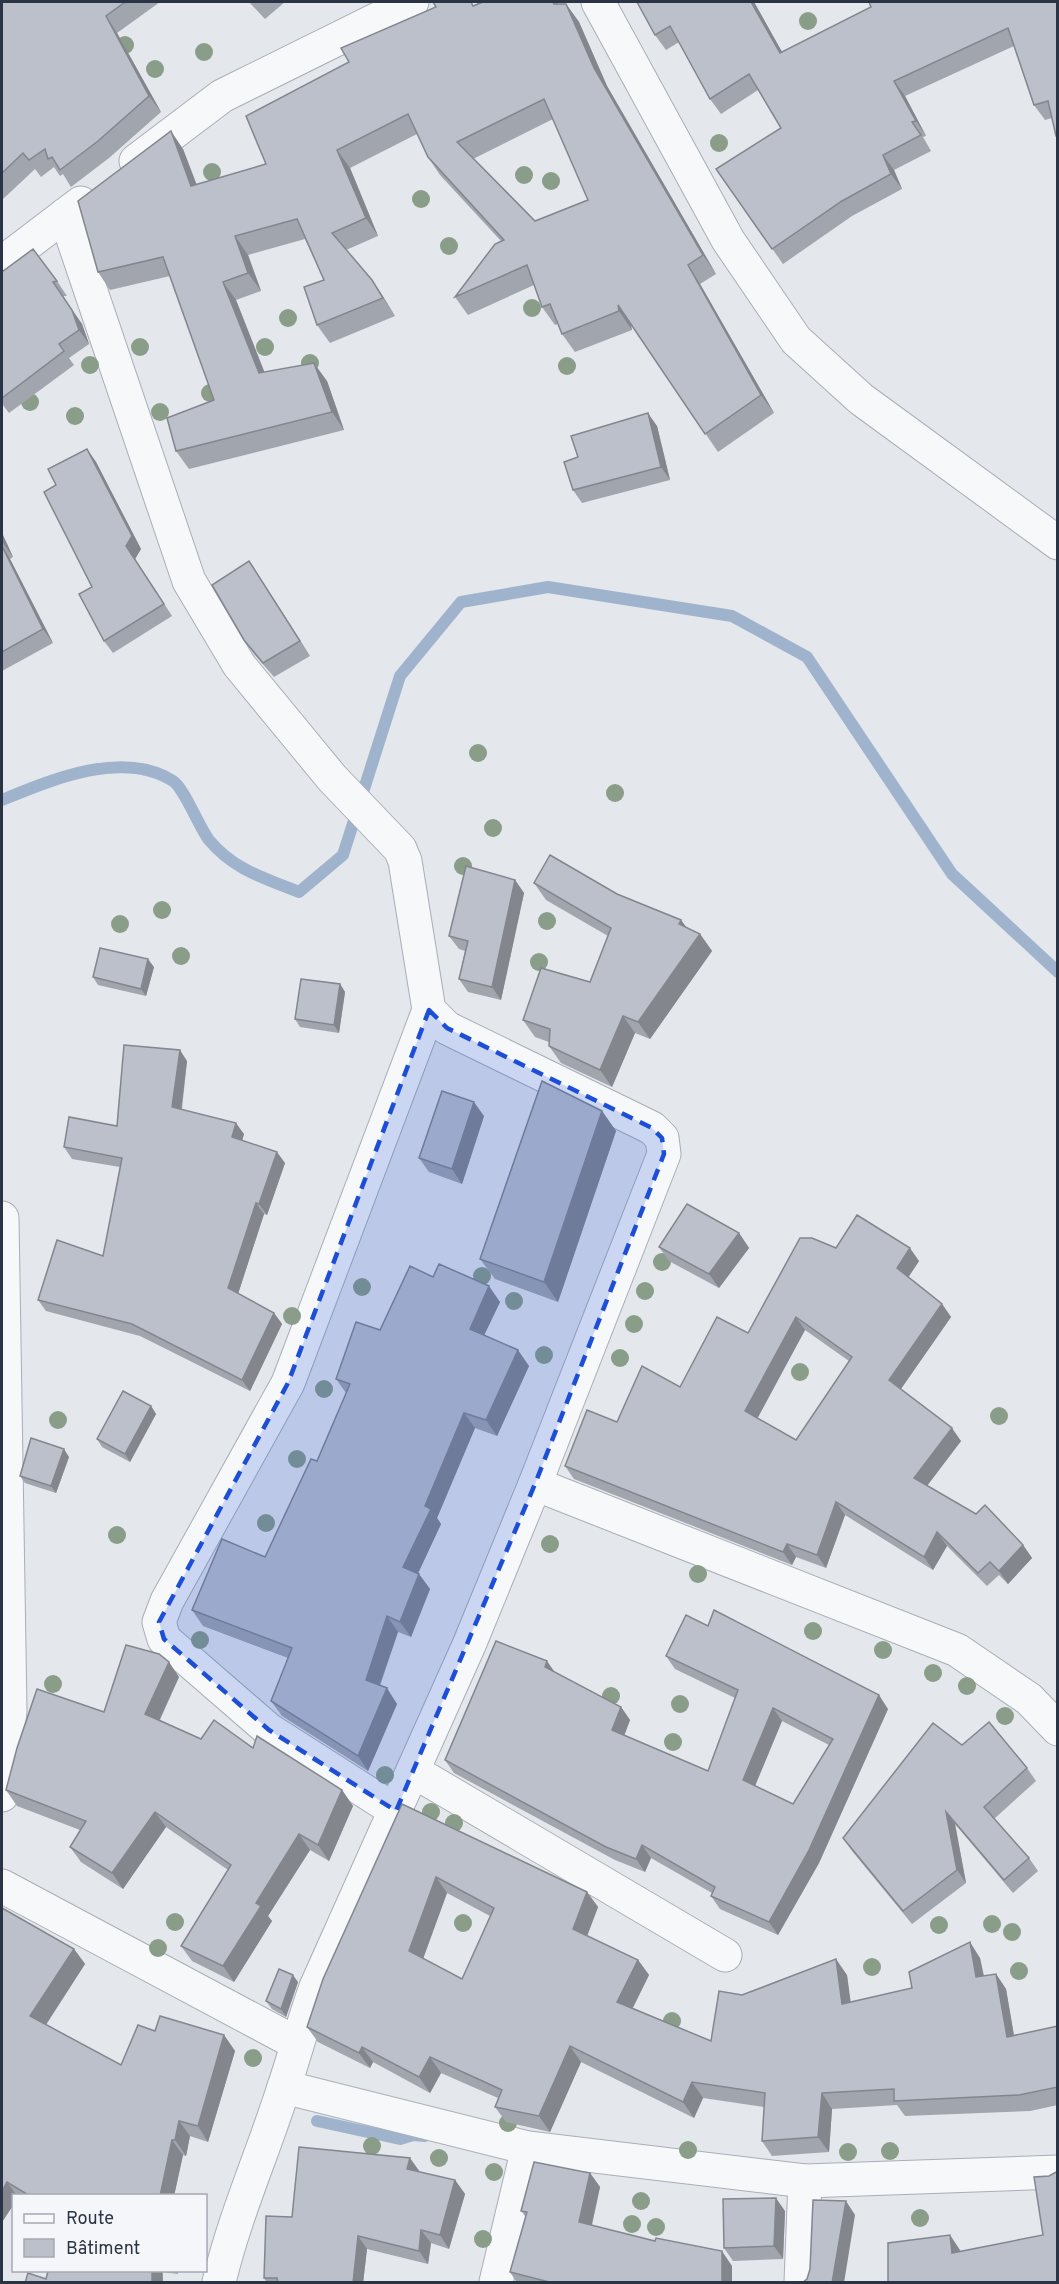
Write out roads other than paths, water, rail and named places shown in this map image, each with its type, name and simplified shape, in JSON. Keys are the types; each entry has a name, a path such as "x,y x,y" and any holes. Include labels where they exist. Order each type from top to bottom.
{"street":[{"path":"2,263 222,96 412,2"},
{"path":"598,2 728,240 796,340 861,399 1058,543"},
{"path":"65,214 189,581 239,665 332,778 393,839 405,861 429,1010 288,1383 167,1601 159,1622 164,1639 268,1730 396,1811"},
{"path":"219,2283 230,2236 284,2087 296,2043 316,1987 396,1811 535,1484 664,1154 662,1138 652,1128 447,1028 429,1010"},
{"path":"2,1218 10,1711 2,1795"},
{"path":"535,1484 957,1650 1029,1700 1058,1730"},
{"path":"413,1771 724,1955"},
{"path":"2,1886 296,2043"},
{"path":"284,2087 528,2148 805,2181 1058,2172"},
{"path":"496,2283 528,2148"},
{"path":"801,2283 805,2181"}],"waterway":[{"path":"2,800 42,784 87,771 132,768 153,772 177,785 209,840 229,859 250,872 299,892 343,855 400,676 461,602 548,587 732,616 807,657 952,874 1058,972"},
{"path":"317,2121 400,2139 413,2135 425,2136"}]}
